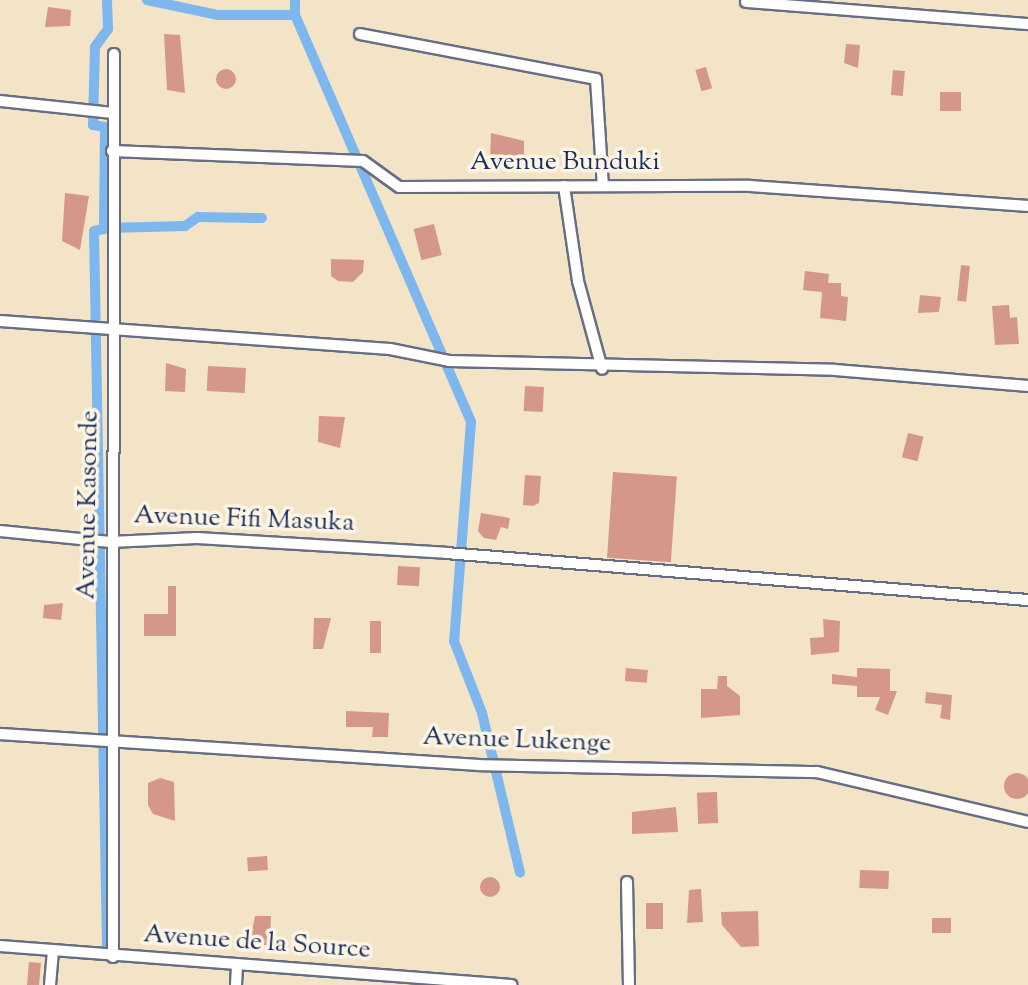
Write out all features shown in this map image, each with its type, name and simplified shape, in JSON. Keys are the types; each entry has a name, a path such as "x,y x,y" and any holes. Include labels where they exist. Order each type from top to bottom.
{"street":[{"path":"904,13 905,0"},
{"path":"746,2 1028,24"},
{"path":"360,34 596,79 603,186"},
{"name":"Avenue Kasonde","path":"113,957 110,542 112,151 107,113 114,54"},
{"path":"0,101 107,113"},
{"name":"Avenue Bunduki","path":"112,151 356,162 399,187 750,186 1028,206"},
{"path":"564,186 578,281 602,369"},
{"path":"0,320 111,333 230,336 390,349 449,361 602,369 835,370 1028,386"},
{"name":"Avenue Fifi Masuka","path":"0,531 110,542 172,538 446,553 1028,600"},
{"name":"Avenue Lukenge","path":"0,734 478,765 817,772 1028,822"},
{"path":"626,882 628,985"},
{"name":"Avenue de la Source","path":"0,946 113,957 512,985"},
{"path":"50,985 53,950"},
{"path":"236,985 237,964"}],"building":[{"path":"48,7 71,10 70,26 45,27"},
{"path":"164,34 180,35 185,93 167,90"},
{"path":"846,44 860,45 858,68 844,63"},
{"path":"706,67 712,88 701,91 695,70"},
{"path":"226,69 233,72 236,79 233,86 226,89 219,86 216,79 219,72"},
{"path":"893,70 905,71 903,96 891,95"},
{"path":"940,92 961,92 961,111 940,111"},
{"path":"491,133 524,141 524,162 490,162"},
{"path":"65,193 89,196 80,250 62,241"},
{"path":"434,224 442,255 421,260 414,229"},
{"path":"331,259 364,260 363,272 353,282 338,281 331,276"},
{"path":"961,265 970,266 966,302 957,301"},
{"path":"805,271 829,274 828,283 841,283 841,296 848,297 846,321 820,318 822,292 803,290"},
{"path":"920,295 941,297 939,312 918,313"},
{"path":"1009,305 1010,318 1017,317 1019,344 995,345 992,306"},
{"path":"166,363 186,369 185,392 165,391"},
{"path":"208,366 246,368 245,393 207,391"},
{"path":"525,386 544,387 543,412 524,411"},
{"path":"319,416 345,417 340,448 318,442"},
{"path":"908,433 924,437 917,461 902,457"},
{"path":"613,472 677,476 671,562 607,558"},
{"path":"525,475 541,476 539,503 533,506 523,505"},
{"path":"481,513 510,518 508,529 501,527 496,540 484,538 478,531"},
{"path":"398,566 420,567 419,586 397,585"},
{"path":"168,586 176,586 176,636 144,636 144,614 168,614"},
{"path":"63,603 61,620 43,618 44,605"},
{"path":"314,618 331,618 323,649 313,649"},
{"path":"823,619 840,621 839,652 811,655 810,638 824,637"},
{"path":"370,621 381,621 381,653 370,653"},
{"path":"626,668 648,670 647,683 625,681"},
{"path":"857,668 890,669 890,691 897,691 888,715 875,710 880,697 857,697 857,686 832,684 832,674 857,677"},
{"path":"718,676 727,676 727,686 740,696 740,715 701,718 701,689 717,689"},
{"path":"926,692 952,695 950,720 940,718 942,705 925,703"},
{"path":"346,711 389,713 388,737 372,737 373,727 346,727"},
{"path":"1017,773 1026,777 1030,786 1026,795 1017,799 1008,795 1004,786 1008,777"},
{"path":"160,778 174,782 175,821 153,814 148,805 148,783"},
{"path":"717,792 718,823 698,824 697,793"},
{"path":"676,807 678,832 632,834 632,812"},
{"path":"267,856 268,870 248,871 247,857"},
{"path":"860,870 889,871 888,889 859,888"},
{"path":"490,877 497,880 500,887 497,894 490,897 483,894 480,887 483,880"},
{"path":"701,889 703,922 687,923 689,890"},
{"path":"646,903 663,903 663,929 646,929"},
{"path":"758,911 759,946 741,947 722,925 721,912"},
{"path":"255,916 271,916 270,945 249,945"},
{"path":"932,918 951,918 951,933 932,933"},
{"path":"29,962 41,963 39,985 27,985"}],"waterway":[{"path":"107,0 108,29 95,47 93,125 105,127 104,229 94,231 107,949"},
{"path":"147,0 218,15 295,15"},
{"path":"295,0 295,15 471,422 454,641 482,713 520,873"},
{"path":"107,228 185,226 198,217 262,218"}]}
